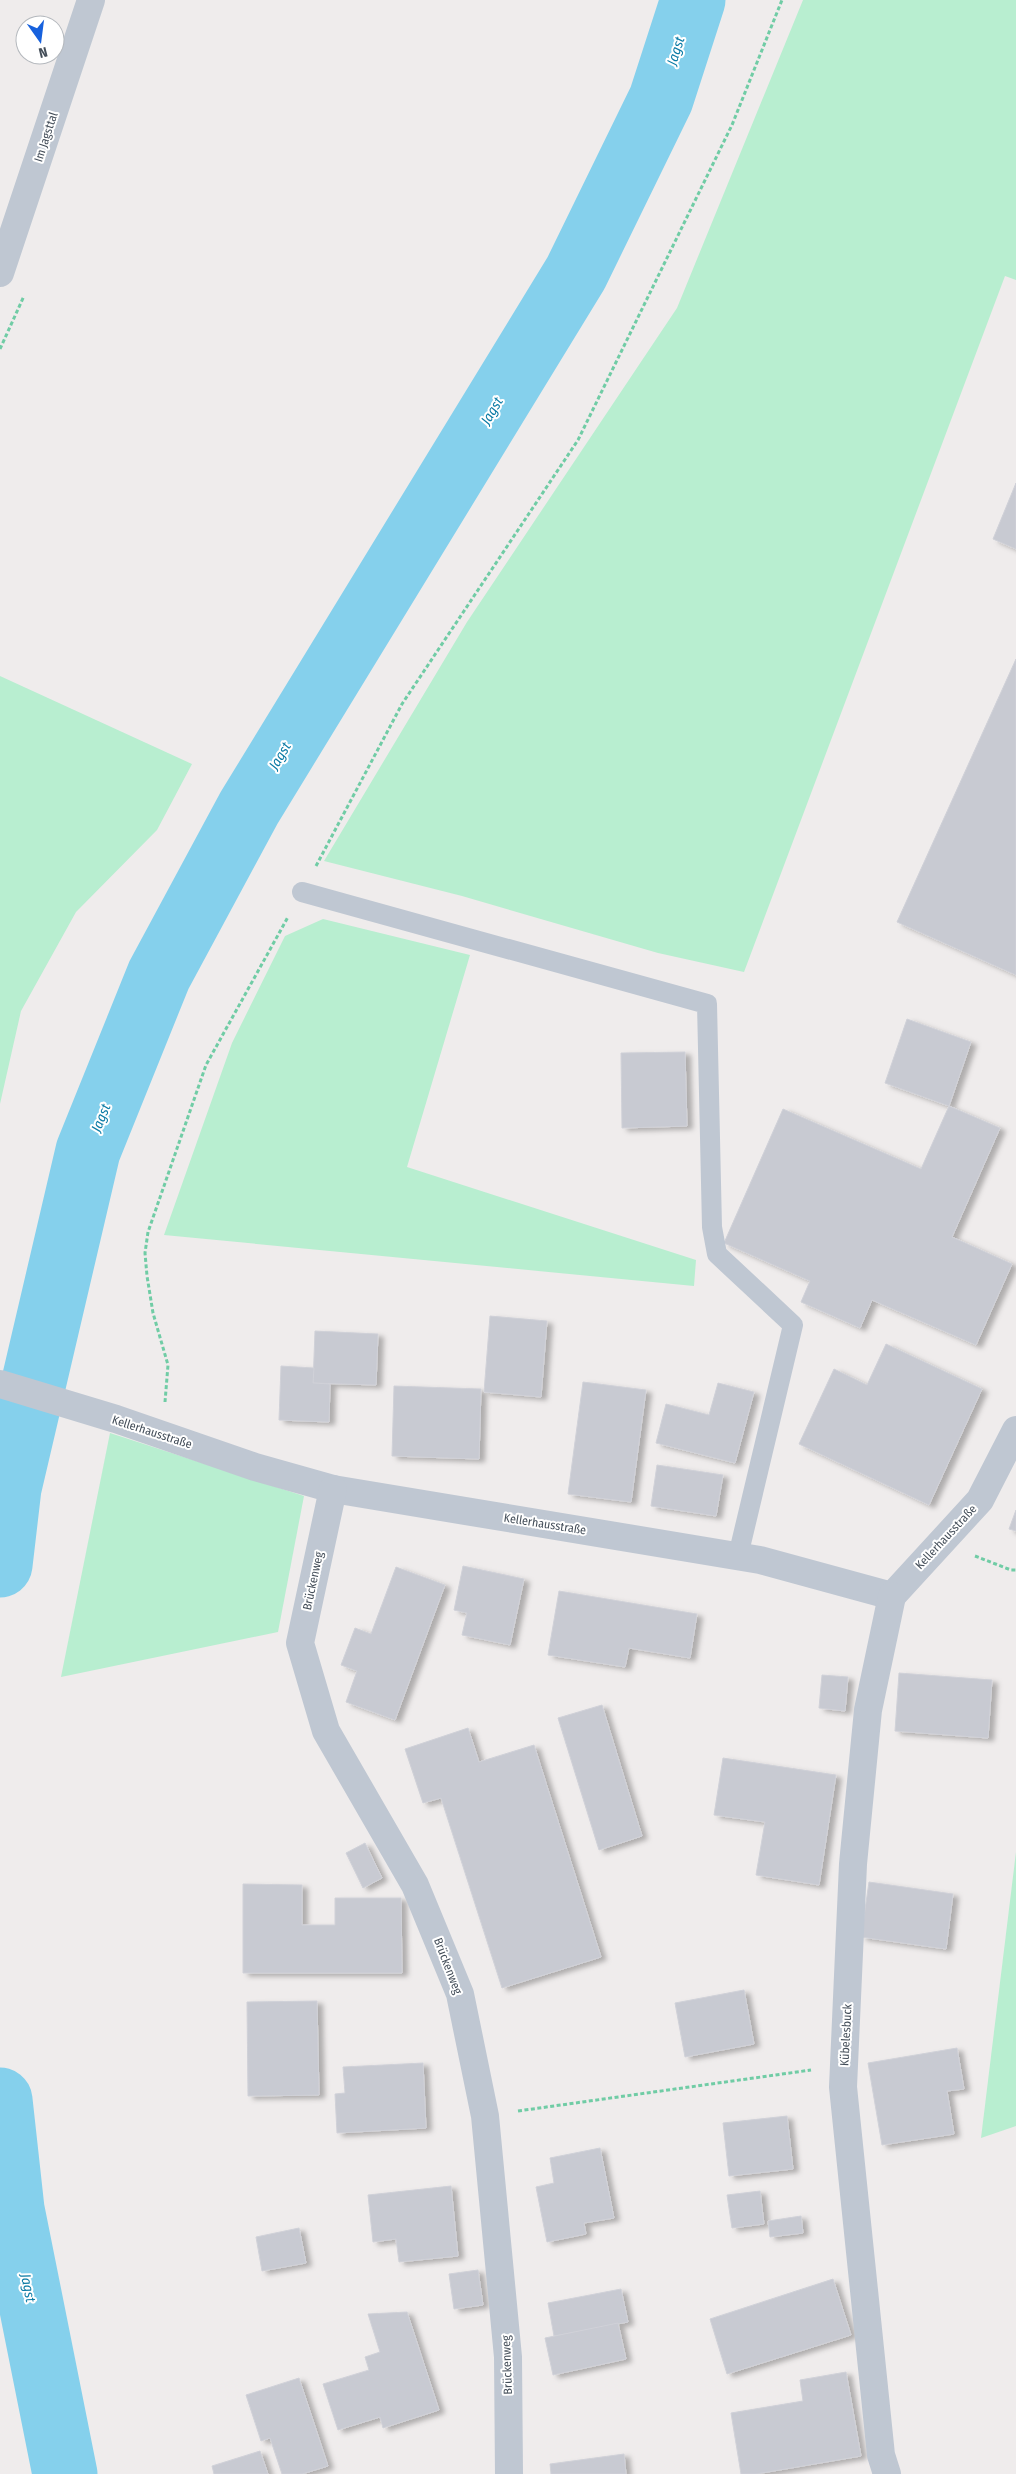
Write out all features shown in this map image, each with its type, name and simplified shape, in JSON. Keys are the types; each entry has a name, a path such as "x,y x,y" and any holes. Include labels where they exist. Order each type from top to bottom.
{"street":[{"name":"Im Jagsttal","path":"0,273 91,0"},
{"name":"Kellerhausstraße","path":"0,1384 116,1419 256,1467 333,1489 738,1556 892,1596 980,1500 1016,1430"},
{"name":"Brückenweg","path":"333,1489 300,1643 326,1731 415,1885 460,1994 485,2116 508,2357 509,2474"},
{"name":"Kübelesbuck","path":"888,2474 880,2445 843,2087 853,1864 867,1720 892,1596"}],"lane":[{"path":"302,892 707,1004 712,1227 718,1254 792,1325 738,1556"}],"path":[{"path":"164,1435 168,1365 153,1313 145,1253 148,1232 206,1065 302,892 402,704 578,440 732,125 782,0"},
{"path":"942,1542 1011,1570 1016,1570"},
{"path":"485,2116 844,2065"}],"green space":[{"path":"803,0 1016,0 1016,280 1005,276 744,972 658,953 462,896 324,861 467,622 677,308"},
{"path":"0,676 192,764 157,830 76,912 21,1011 0,1104"},
{"path":"323,919 470,955 407,1167 696,1260 694,1286 164,1235 232,1043 285,936"},
{"path":"110,1433 304,1496 278,1632 61,1677"},
{"path":"1016,1852 1016,2126 981,2138"}],"building":[{"path":"1016,483 1016,549 993,539"},
{"path":"1016,659 1016,975 897,922"},
{"path":"907,1019 971,1042 949,1106 885,1083"},
{"path":"685,1052 687,1126 622,1128 621,1053"},
{"path":"949,1106 1000,1128 952,1237 1012,1264 976,1345 872,1300 860,1328 801,1302 810,1281 724,1243 783,1109 921,1169"},
{"path":"490,1316 547,1321 541,1397 484,1392"},
{"path":"315,1331 378,1334 376,1385 313,1383"},
{"path":"886,1344 982,1389 929,1505 799,1444 834,1369 867,1385"},
{"path":"281,1366 314,1368 313,1383 330,1384 329,1422 279,1420"},
{"path":"583,1382 646,1390 631,1502 568,1494"},
{"path":"718,1383 754,1392 735,1463 656,1443 666,1404 709,1415"},
{"path":"394,1386 481,1389 479,1459 392,1456"},
{"path":"657,1465 723,1475 716,1516 651,1506"},
{"path":"1016,1510 1016,1531 1009,1529"},
{"path":"463,1566 524,1579 510,1645 462,1635 467,1613 454,1610"},
{"path":"396,1567 445,1585 395,1720 346,1702 357,1671 341,1665 355,1628 371,1634"},
{"path":"559,1591 697,1614 690,1658 629,1648 625,1667 548,1655"},
{"path":"899,1673 992,1680 988,1738 895,1731"},
{"path":"822,1675 848,1677 845,1711 819,1708"},
{"path":"602,1705 642,1836 599,1850 558,1718"},
{"path":"468,1728 479,1762 534,1745 601,1957 502,1988 441,1798 423,1803 405,1749"},
{"path":"723,1758 836,1775 819,1885 756,1875 765,1822 714,1815"},
{"path":"365,1843 382,1878 363,1888 346,1853"},
{"path":"869,1882 953,1894 946,1949 861,1937"},
{"path":"243,1884 302,1885 302,1925 335,1925 335,1898 401,1898 402,1973 243,1973"},
{"path":"744,1990 754,2044 685,2057 675,2003"},
{"path":"317,2001 319,2095 248,2096 247,2002"},
{"path":"957,2048 964,2089 947,2091 954,2134 882,2145 868,2063"},
{"path":"423,2063 426,2128 337,2133 335,2094 345,2093 343,2067"},
{"path":"787,2116 793,2169 729,2176 723,2123"},
{"path":"600,2148 614,2218 584,2223 586,2234 547,2242 536,2187 554,2183 550,2158"},
{"path":"451,2186 458,2256 399,2262 396,2239 373,2242 368,2195"},
{"path":"760,2191 764,2224 732,2228 727,2195"},
{"path":"801,2216 803,2233 770,2237 768,2221"},
{"path":"299,2228 306,2263 262,2271 256,2237"},
{"path":"478,2270 483,2305 454,2309 449,2274"},
{"path":"833,2279 851,2335 727,2374 710,2319"},
{"path":"621,2289 628,2322 554,2336 548,2303"},
{"path":"407,2312 439,2410 383,2428 380,2417 338,2430 323,2384 369,2370 365,2357 380,2352 368,2314"},
{"path":"618,2323 626,2359 553,2375 545,2338"},
{"path":"846,2372 861,2456 756,2474 741,2474 731,2413 803,2401 800,2380"},
{"path":"299,2378 328,2466 302,2474 282,2474 270,2438 261,2441 246,2395"},
{"path":"260,2451 268,2474 214,2474 212,2466"},
{"path":"624,2454 626,2474 551,2474 550,2464"}],"waterway":[{"name":"Jagst","path":"0,1565 9,1488 88,1151 159,975 249,808 576,273 661,99 693,0"},
{"name":"Jagst","path":"0,2100 12,2209 65,2474"}]}
